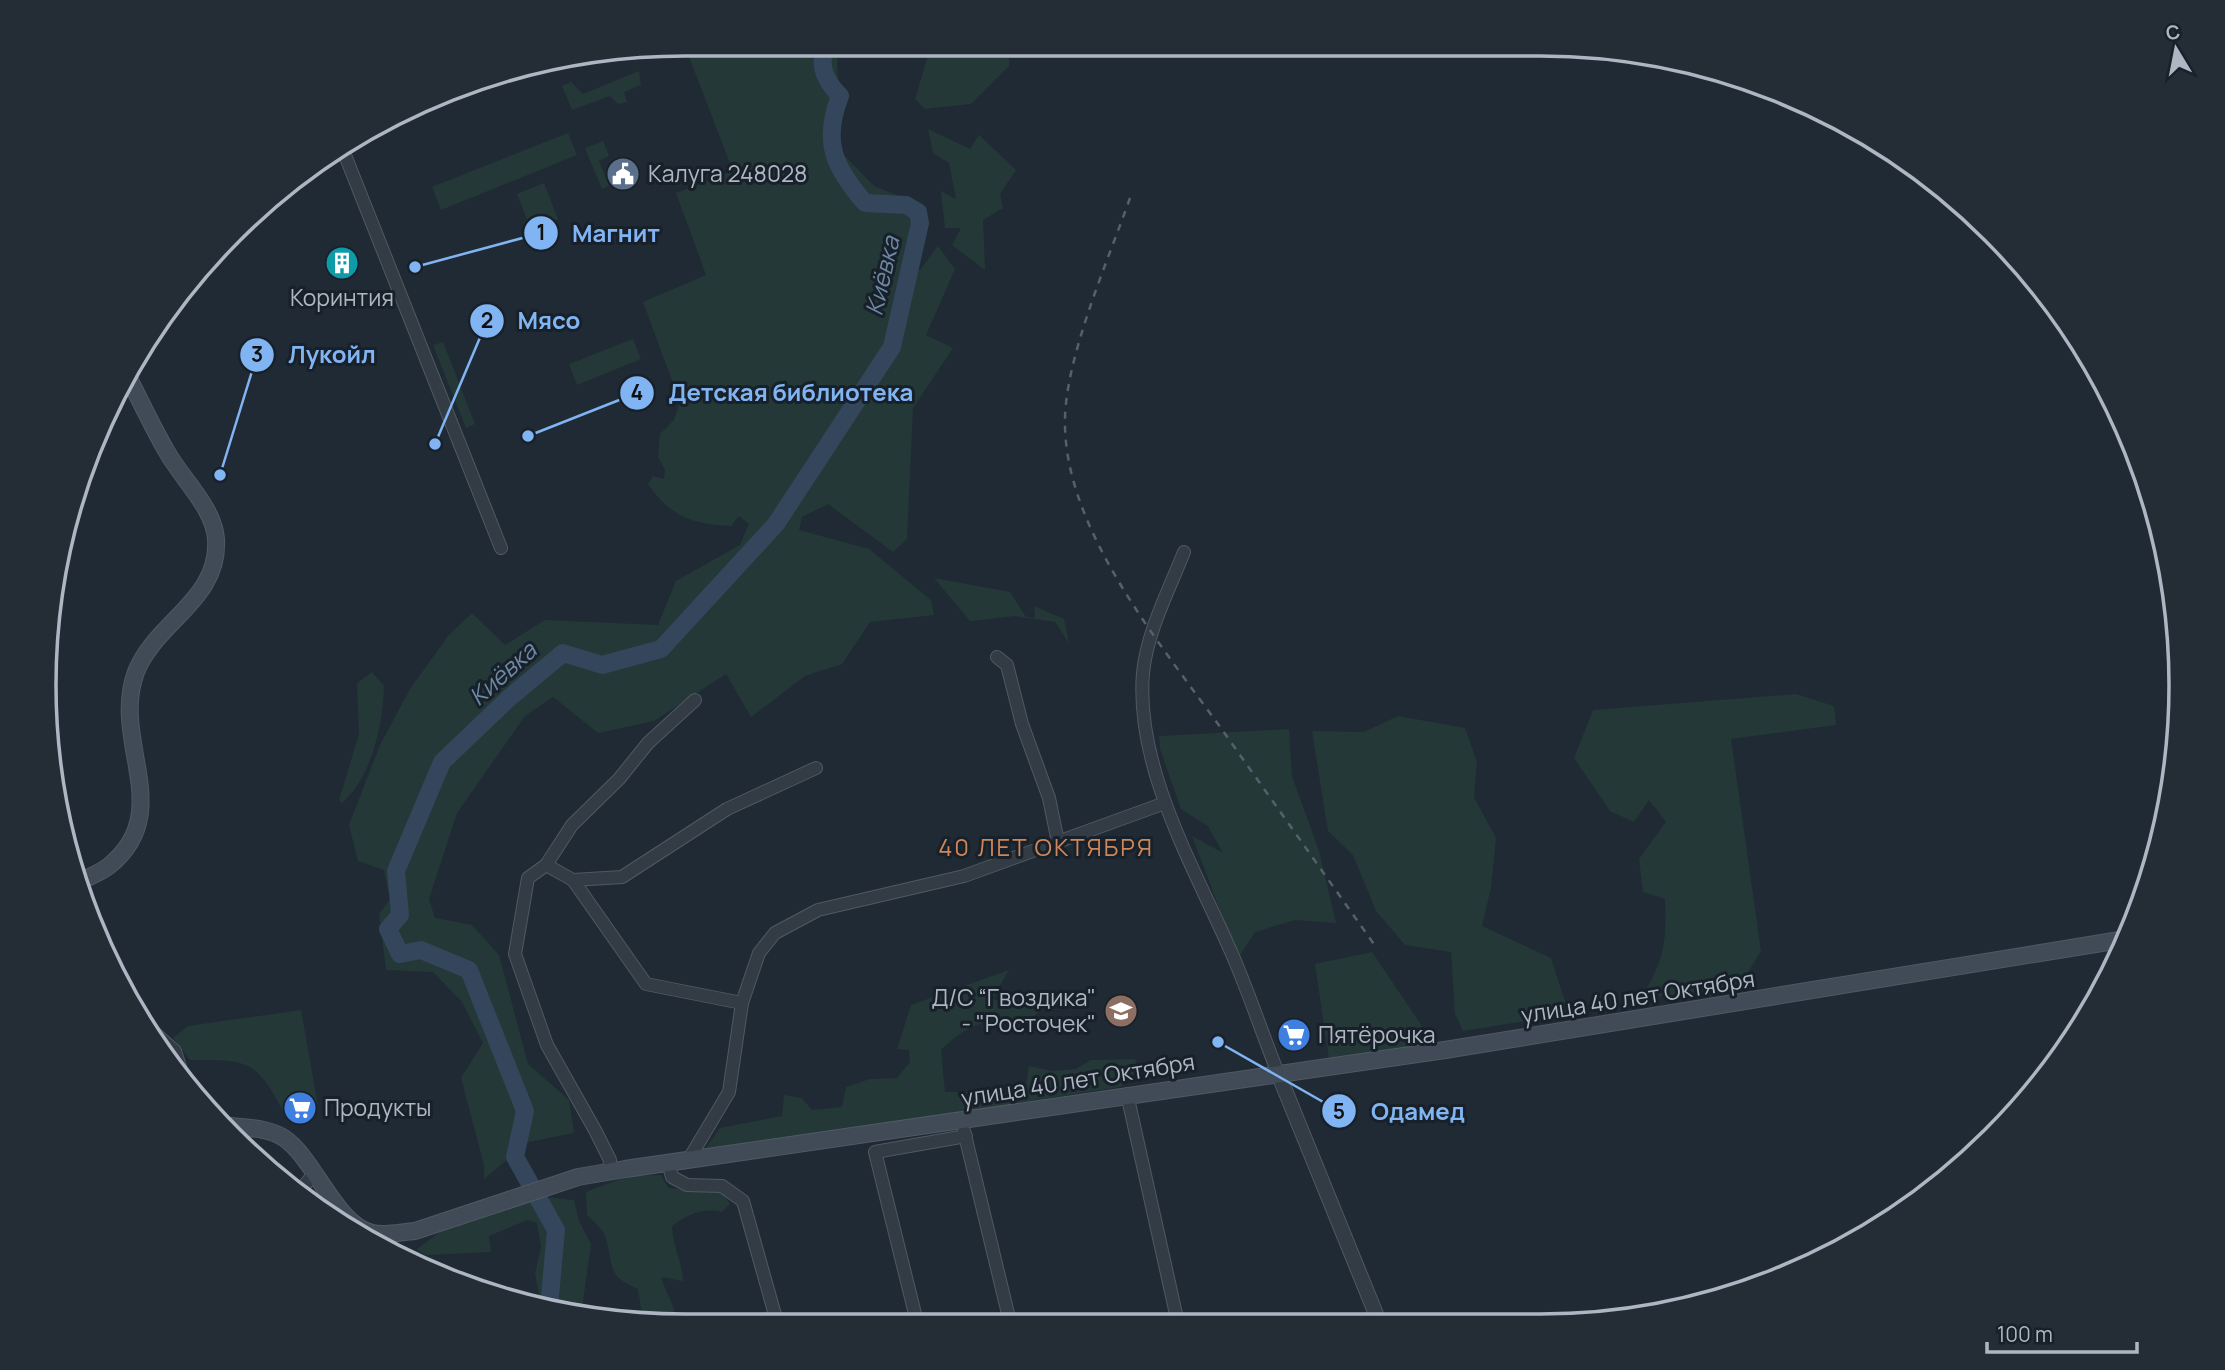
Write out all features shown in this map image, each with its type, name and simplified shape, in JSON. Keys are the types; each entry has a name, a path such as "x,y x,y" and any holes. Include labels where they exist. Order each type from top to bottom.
{"main road":[{"path":"86,878 109,867 134,838 143,815 129,700 137,670 153,644 198,597 210,578 217,556 216,535 209,516 168,454 132,385"},
{"name":"улица 40 лет Октября","path":"375,1233 415,1231 568,1181 667,1162 963,1128 1127,1094 1623,1023 2114,941"},
{"path":"237,1127 265,1130 282,1136 302,1153 344,1213"}],"street":[{"path":"345,156 500,548"},
{"path":"1184,552 1149,644 1143,673 1146,730 1165,803 1233,957 1376,1314"},
{"path":"997,657 1007,665 1023,724 1049,798 1058,842"},
{"path":"609,1172 610,1160 547,1045 515,954 528,878 546,865 572,825 619,779 648,743 695,700"},
{"path":"572,880 622,877 727,809 816,768"},
{"path":"689,1159 729,1092 742,1003 759,953 775,933 818,910 964,876 1165,803"},
{"path":"546,865 572,880 646,984 742,1003"},
{"path":"1127,1094 1176,1314"},
{"path":"916,1314 875,1152 963,1128 1008,1314"},
{"path":"667,1162 672,1177 687,1185 722,1186 743,1201 775,1314"},
{"path":"304,1186 315,1172"}],"green space":[{"path":"689,56 837,56 839,150 874,186 918,204 911,266 920,270 938,246 955,269 926,335 953,348 913,408 907,539 893,552 828,504 802,517 799,530 869,549 931,600 934,615 870,622 842,664 805,676 751,717 726,674 654,721 598,733 553,697 525,716 457,813 429,899 435,918 472,925 499,955 528,1064 569,1100 574,1133 529,1142 484,1179 484,1165 461,1078 483,1043 462,1002 433,972 386,970 379,914 390,899 384,870 358,861 349,825 380,745 410,689 448,636 472,613 505,645 545,620 658,625 676,581 740,545 749,524 739,516 731,526 694,521 665,504 648,484 653,476 664,479 665,470 658,457 660,434 674,420 680,402 643,302 706,275 676,193 733,171"},
{"path":"930,56 1009,56 1009,66 971,104 925,109 915,99"},
{"path":"639,71 641,85 624,92 627,102 618,104 610,96 572,110 562,86 571,82 583,94"},
{"path":"928,129 970,149 979,135 1016,170 1000,194 1003,208 983,220 985,270 952,245 961,228 945,228 941,191 956,199 949,163 933,153"},
{"path":"568,133 577,155 441,210 432,187"},
{"path":"603,141 609,156 599,161 609,186 602,189 585,148"},
{"path":"544,183 558,219 531,230 517,194"},
{"path":"633,339 641,359 577,385 569,364"},
{"path":"443,342 475,424 466,428 433,345"},
{"path":"934,578 1010,592 1026,617 1035,618 1034,606 1064,619 1069,643 1055,622 1015,616 970,621"},
{"path":"372,672 384,686 378,733 361,779 342,803 339,800 359,734 357,683"},
{"path":"1796,694 1834,706 1836,725 1731,739 1761,951 1744,979 1710,997 1643,995 1656,971 1663,949 1665,899 1643,892 1639,859 1666,822 1649,800 1634,822 1610,811 1574,758 1593,710"},
{"path":"1398,716 1465,728 1477,762 1474,797 1496,838 1491,888 1482,926 1551,958 1569,1014 1463,1031 1455,1014 1451,952 1405,945 1376,911 1353,855 1328,831 1312,731 1364,732"},
{"path":"1289,729 1292,776 1319,851 1336,923 1295,920 1255,932 1238,958 1192,836 1223,853 1208,826 1181,809 1160,749 1159,736"},
{"path":"1372,952 1434,1044 1329,1059 1315,964"},
{"path":"1009,970 992,999 1044,1009 1028,1020 1002,1019 980,1024 951,1041 941,1050 945,1092 1026,1086 1029,1066 1052,1071 1076,1069 1091,1060 1135,1059 1138,1069 1120,1087 704,1151 720,1128 782,1116 784,1095 802,1098 812,1110 842,1107 846,1087 870,1079 897,1078 910,1062 909,1050 897,1049 911,1005"},
{"path":"301,1010 318,1106 284,1113 258,1073 239,1063 190,1060 173,1038 188,1026"},
{"path":"661,1175 668,1188 723,1193 730,1204 722,1212 696,1213 672,1226 683,1281 661,1277 675,1314 645,1313 641,1308 638,1289 615,1274 604,1233 587,1215 586,1192 628,1176"},
{"path":"544,1197 574,1200 579,1221 591,1244 582,1305 539,1297 535,1274 541,1247 537,1223 527,1220 489,1236 491,1252 425,1255 417,1249 440,1232"}],"waterway":[{"name":"Киёвка","path":"550,1299 556,1230 515,1157 525,1111 469,970 421,950 400,954 388,929 400,915 396,871 442,762 509,698 563,653 602,665 661,649 776,524 892,347 920,223 918,212 906,205 865,203 845,178 832,141 832,127 840,96 824,72 824,56"}],"railway":[{"path":"1130,198 1088,312 1066,400 1065,426 1070,467 1082,507 1100,548 1147,626 1376,947"}],"place":[{"name":"Калуга 248028","path":"623,174"},
{"name":"Коринтия","path":"342,263"},
{"name":"Магнит","path":"415,267"},
{"name":"Детская библиотека","path":"528,436"},
{"name":"Мясо","path":"435,444"},
{"name":"Лукойл","path":"220,475"},
{"name":"Д/С “Гвоздика\" - \"Росточек\"","path":"1121,1011"},
{"name":"Пятёрочка","path":"1294,1035"},
{"name":"Одамед","path":"1218,1042"},
{"name":"Продукты","path":"300,1108"}],"district":[{"name":"40 ЛЕТ ОКТЯБРЯ","path":"1046,848"}]}
